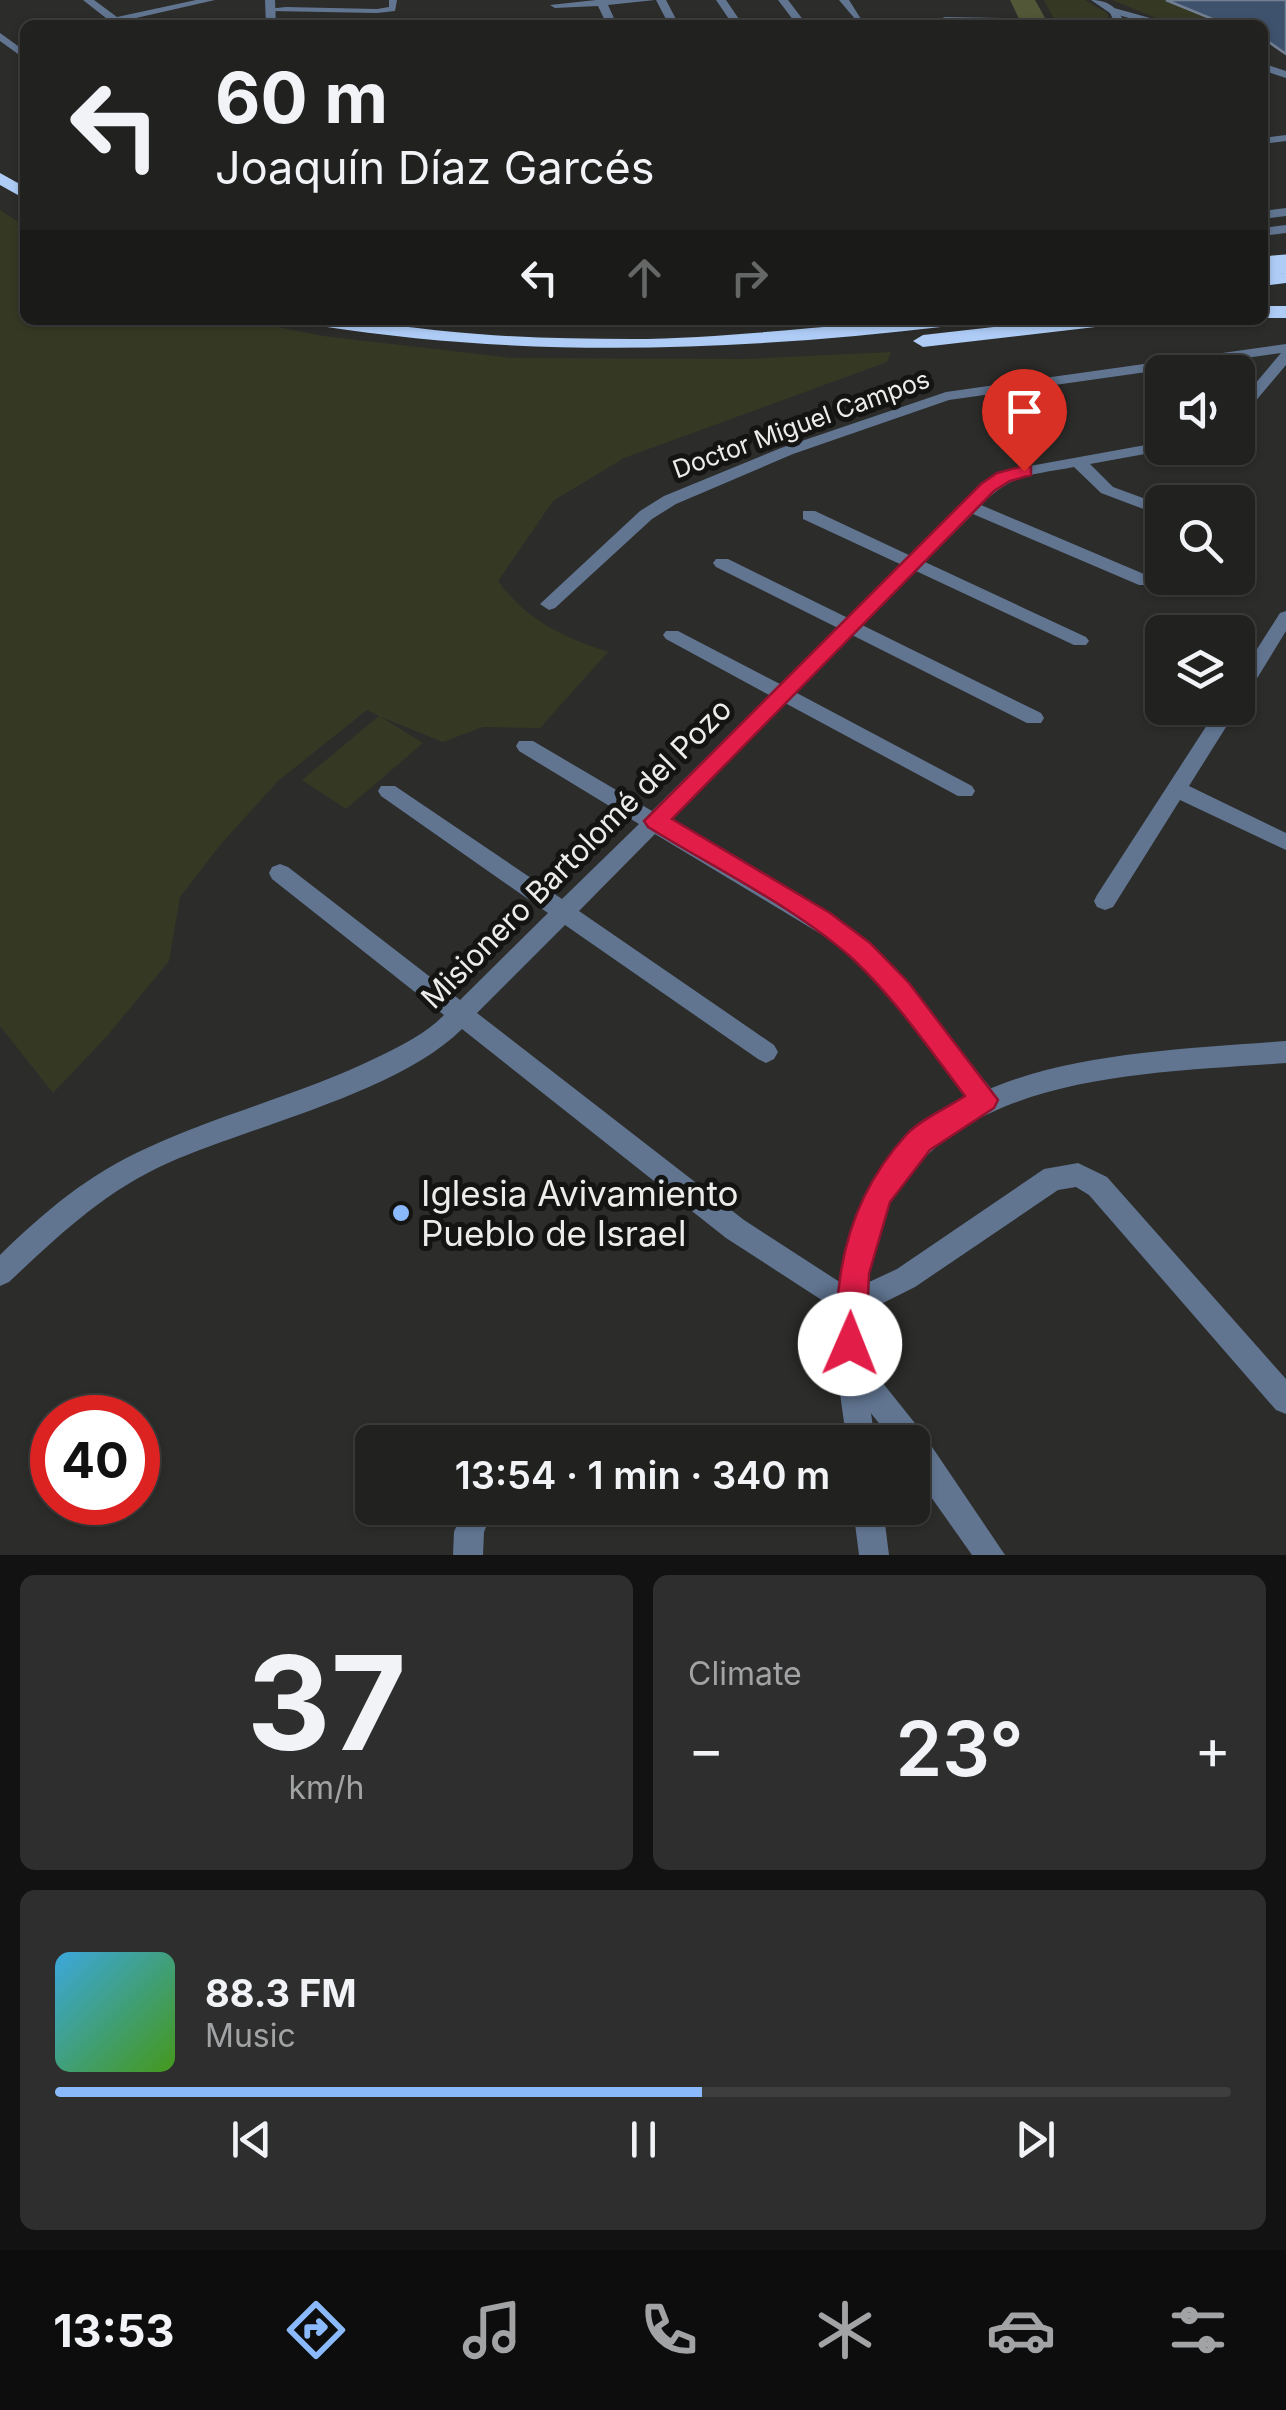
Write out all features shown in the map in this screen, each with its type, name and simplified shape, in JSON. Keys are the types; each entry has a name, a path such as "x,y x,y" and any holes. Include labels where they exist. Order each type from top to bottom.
{"highway":[{"path":"356,325 471,341 730,351 904,343 1061,325"},
{"path":"478,325 584,333 774,325"},
{"path":"720,330 748,325"},
{"path":"622,347 749,341 902,325"}],"street":[{"path":"88,0 115,20"},
{"path":"126,20 210,0"},
{"path":"550,6 650,0"},
{"path":"783,0 798,20"},
{"path":"844,0 858,17"},
{"path":"1096,0 1114,11 1147,20"},
{"path":"602,3 610,20"},
{"path":"1114,11 1118,20"},
{"path":"945,20 1001,19"},
{"path":"0,36 20,52"},
{"path":"1255,391 1286,352"},
{"name":"Doctor Miguel Campos","path":"549,604 646,515 670,500 912,406 976,390 1286,352"},
{"name":"Misionero Bartolomé del Pozo","path":"0,1273 66,1210 119,1174 377,1070 426,1044 461,1016 969,506 1004,477 1145,449"},
{"path":"1078,462 1107,490 1145,505"},
{"path":"969,506 1145,581"},
{"path":"809,514 1080,640"},
{"path":"722,564 1034,718"},
{"path":"1255,666 1286,616"},
{"path":"672,635 965,791"},
{"path":"1105,901 1217,725"},
{"path":"526,746 821,920 861,951 900,991 984,1100"},
{"path":"1176,789 1286,842"},
{"path":"388,792 766,1052"},
{"path":"280,873 735,1229 851,1304"},
{"path":"859,1425 852,1367 851,1304 859,1245 880,1192 920,1140 984,1100 1014,1088 1084,1073 1286,1052"},
{"path":"851,1304 906,1278 1053,1178 1078,1175 1098,1186 1286,1400"},
{"path":"852,1367 898,1425"},
{"path":"930,1469 990,1555"},
{"path":"468,1555 472,1525"},
{"path":"870,1525 874,1555"}],"lane":[{"path":"270,5 372,12 392,9 393,0"},
{"path":"308,7 309,20"}],"green space":[{"path":"1044,0 1085,0 1107,13 1109,20 1054,20"},
{"path":"1112,0 1166,0 1215,20 1161,20"},
{"path":"0,210 20,223 20,325 268,325 323,336 512,358 747,359 891,352 887,362 624,458 553,501 498,581 521,607 547,626 608,652 540,728 483,727 443,742 381,717 423,743 346,809 302,780 379,716 367,710 278,781 221,844 180,897 169,961 108,1035 53,1093 0,1026"}],"water":[{"path":"1166,0 1286,0 1286,54 1268,41 1268,20 1215,20"}],"building":[{"path":"1010,0 1035,0 1046,20 1020,20"}],"place":[{"name":"Iglesia Avivamiento Pueblo de Israel","path":"401,1213"}],"route":[{"path":"850,1344 859,1245 880,1192 920,1140 984,1100 900,991 861,951 821,920 656,821 988,488 1004,477 1024,471"}]}
